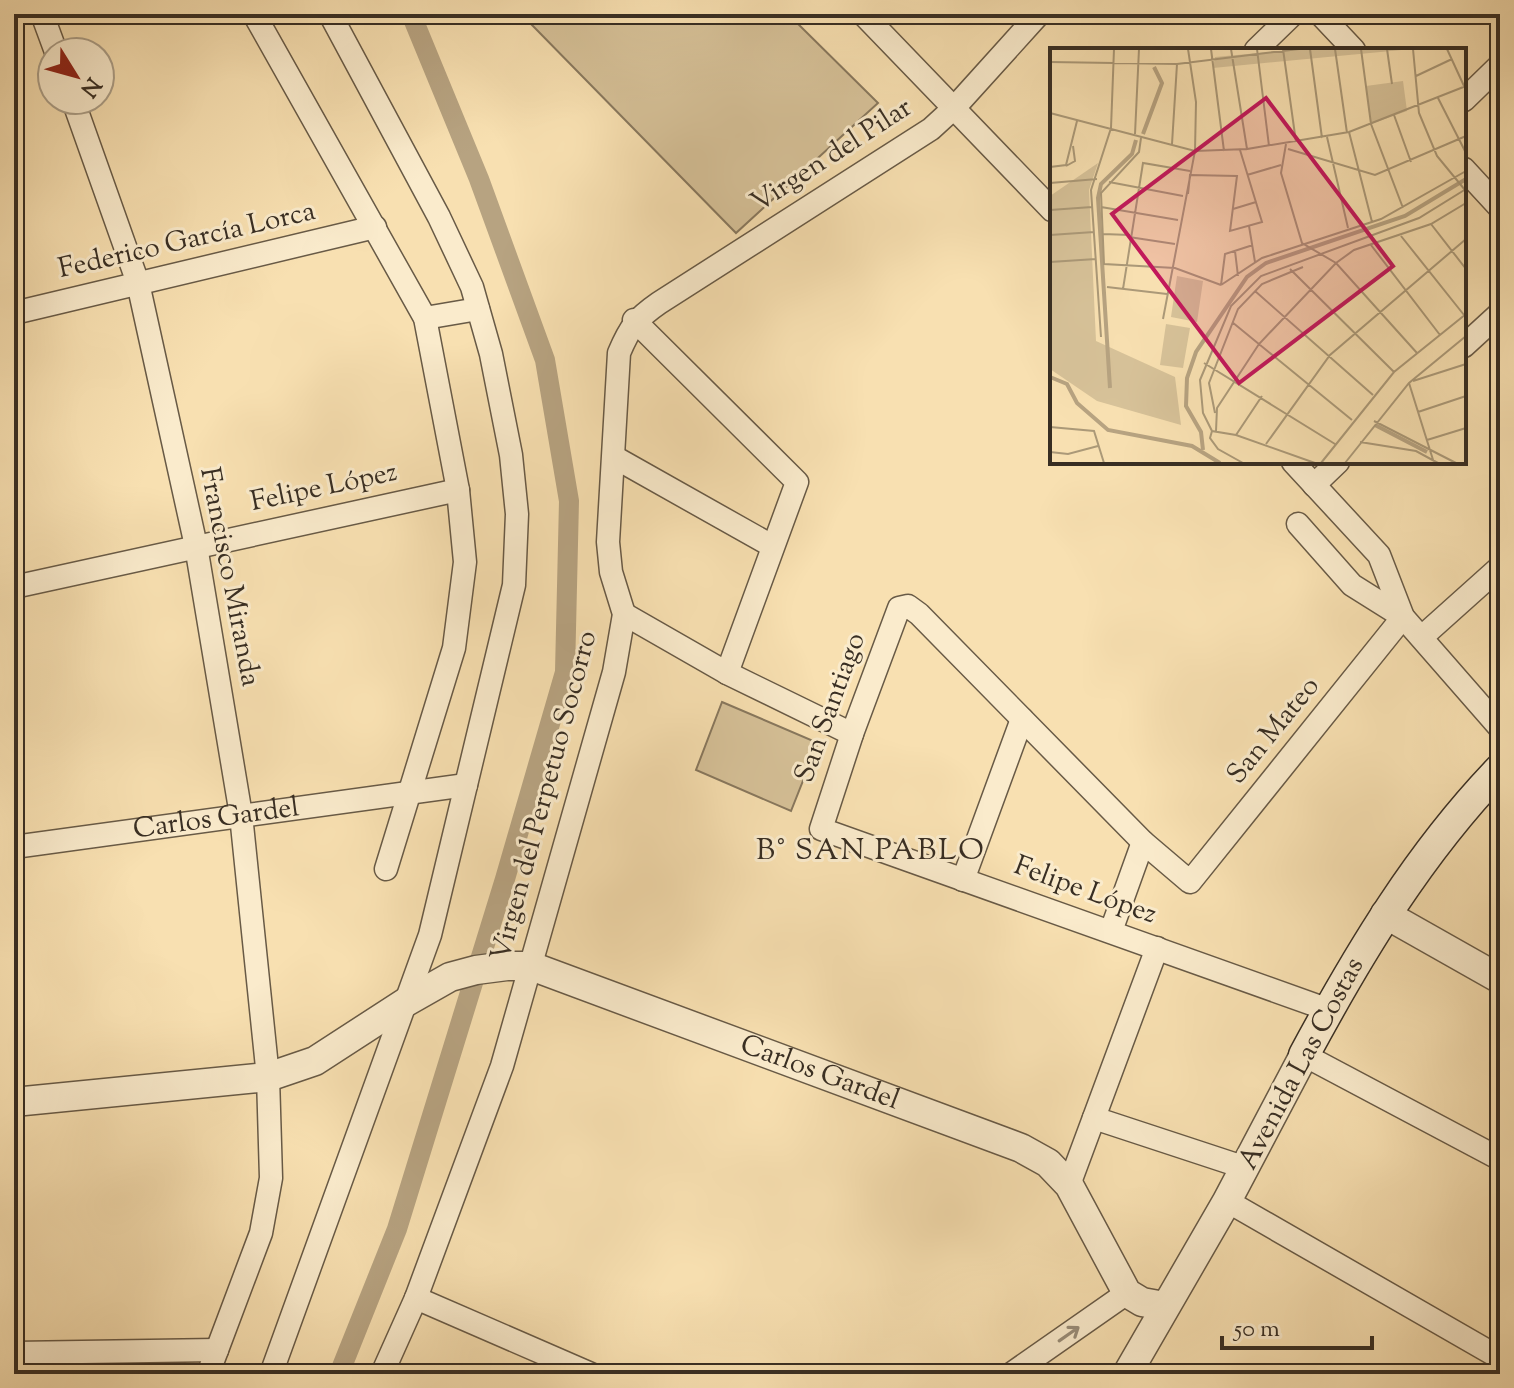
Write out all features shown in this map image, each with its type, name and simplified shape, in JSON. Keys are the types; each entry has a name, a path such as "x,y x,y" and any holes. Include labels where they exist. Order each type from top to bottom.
{"main road":[{"name":"Avenida Las Costas","path":"1304,1055 1385,914 1428,854 1500,769"}],"street":[{"path":"42,14 50,36"},
{"path":"254,14 425,318 458,490 465,562 454,648 386,869"},
{"path":"271,1374 430,935 514,585 517,514 511,455 491,354 472,287 439,217 330,14"},
{"path":"863,14 1050,208"},
{"name":"Virgen del Pilar","path":"634,320 931,129 955,107 1039,14"},
{"path":"1258,48 1293,14"},
{"path":"1321,14 1352,48"},
{"path":"1466,98 1500,65"},
{"name":"Francisco Miranda","path":"79,116 138,283 196,546 241,815 268,1077 271,1178 264,1219 208,1374"},
{"path":"1466,171 1500,208"},
{"name":"Federico García Lorca","path":"14,313 375,227"},
{"path":"425,318 478,309"},
{"path":"1466,344 1500,313"},
{"path":"634,320 797,482 727,673"},
{"name":"Virgen del Perpetuo Socorro","path":"382,1374 416,1298 502,1066 614,672 624,614 611,572 608,542 619,353 634,320"},
{"path":"614,457 772,546"},
{"path":"1295,464 1379,555 1403,617"},
{"path":"1314,485 1336,464"},
{"name":"Felipe López","path":"14,587 458,490"},
{"path":"1298,524 1352,585 1403,617 1423,636 1500,728"},
{"path":"1423,636 1500,567"},
{"name":"San Santiago","path":"821,829 899,608 908,606 919,614 1022,719"},
{"path":"624,614 727,673 852,734"},
{"name":"San Mateo","path":"1143,842 1190,882 1403,617"},
{"path":"963,880 1022,719 1143,842 1111,931"},
{"name":"Carlos Gardel","path":"14,847 466,785"},
{"name":"Felipe López","path":"821,829 1329,1010"},
{"path":"1385,914 1500,979"},
{"path":"1069,1185 1157,948"},
{"name":"Carlos Gardel","path":"14,1102 268,1077 315,1061 450,977 476,970 531,966 1021,1148 1048,1163 1069,1185 1127,1293"},
{"path":"1304,1055 1500,1159"},
{"name":"Avenida Las Costas","path":"1133,1372 1164,1306 1246,1168 1304,1055"},
{"path":"1094,1118 1246,1168"},
{"path":"1227,1201 1500,1358"},
{"path":"1011,1374 1127,1293 1142,1302 1164,1306"},
{"path":"416,1298 591,1374"},
{"path":"14,1353 217,1350"}],"shaded area":[{"path":"539,14 788,14 878,103 736,233 530,23"},
{"path":"722,702 818,743 791,811 696,770"}],"waterway":[{"path":"339,1374 397,1229 565,672 569,501 545,360 479,179 411,14"}],"district":[{"name":"B° SAN PABLO","path":"871,851"}]}
